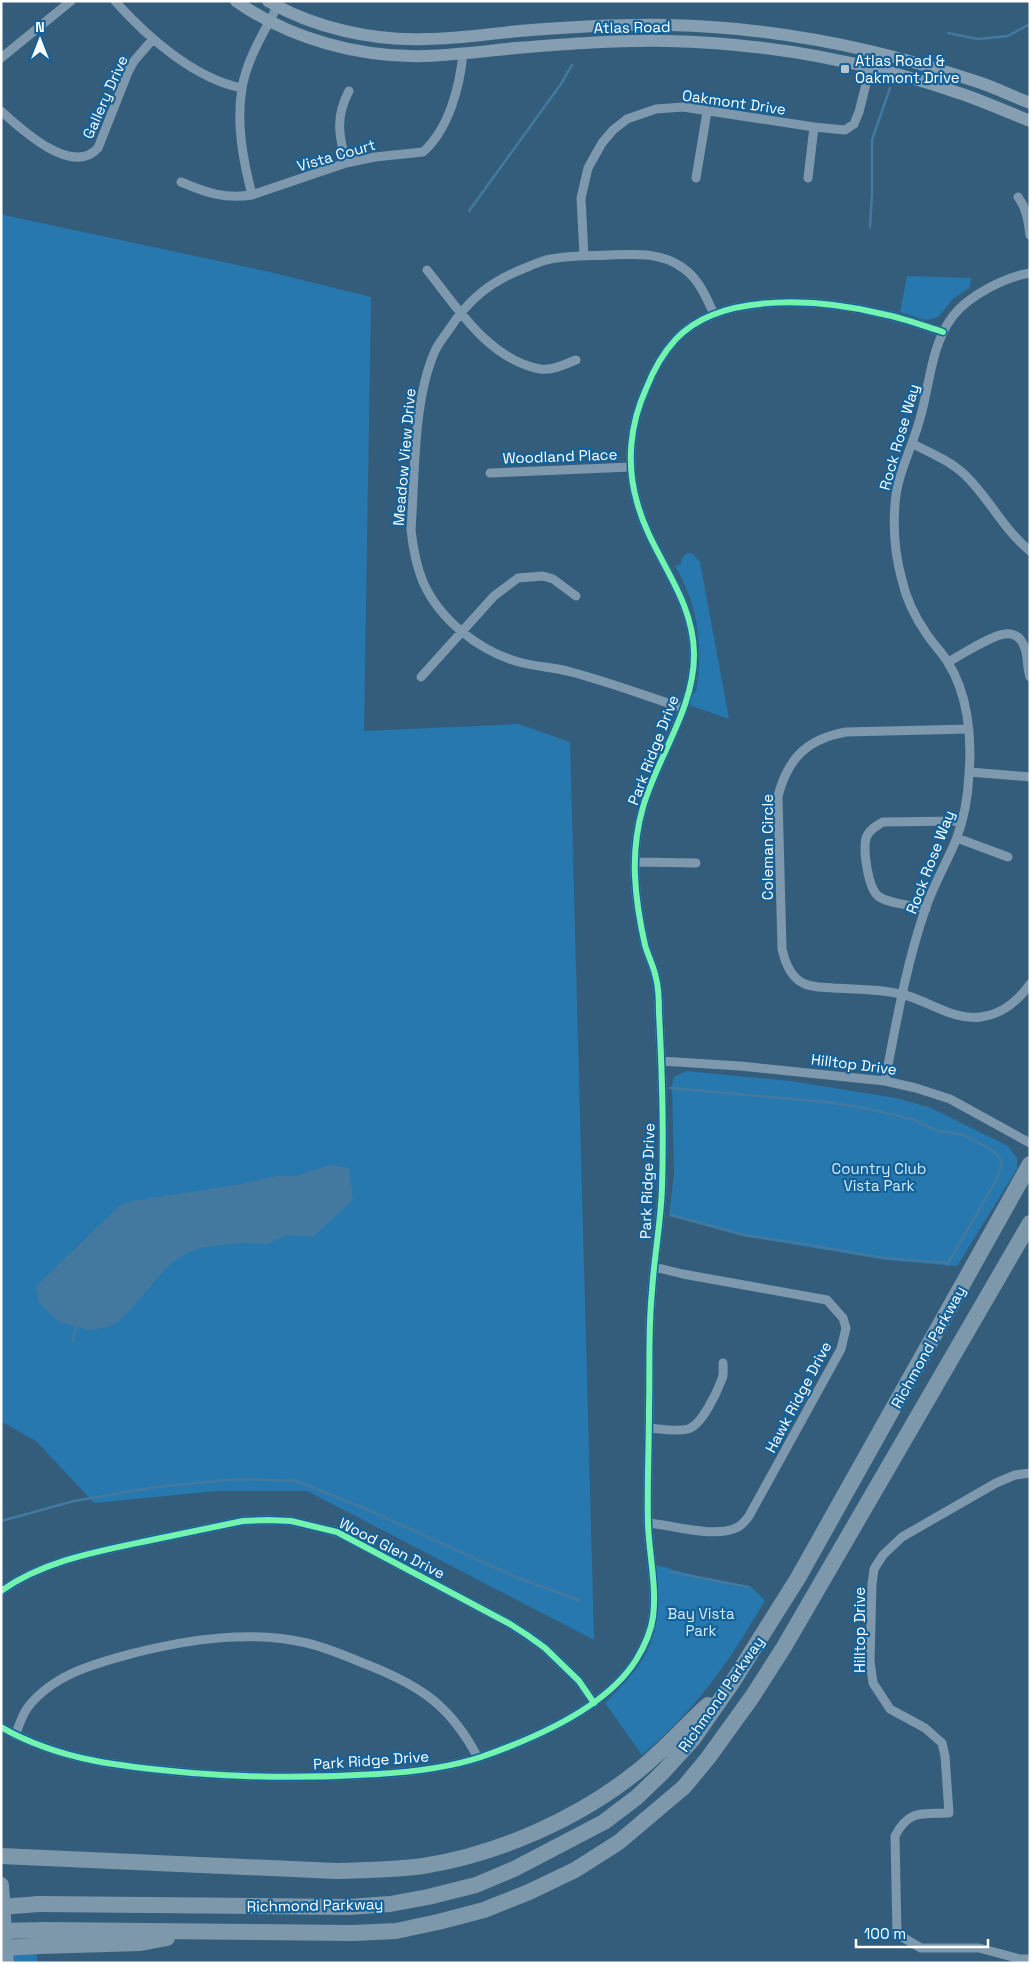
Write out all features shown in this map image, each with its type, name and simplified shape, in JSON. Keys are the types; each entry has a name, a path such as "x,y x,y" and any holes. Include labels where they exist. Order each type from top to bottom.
{"highway":[{"name":"Richmond Parkway","path":"1,1906 39,1904 349,1907 390,1904 419,1899 476,1884 514,1869 562,1846 604,1822 637,1797 664,1771 693,1739 732,1683 798,1578 1030,1164"},
{"name":"Richmond Parkway","path":"1,1931 353,1933 396,1931 484,1910 529,1892 575,1870 620,1842 684,1787 708,1758 752,1697 819,1589 1030,1223"},
{"path":"1,1856 336,1871 387,1870 424,1866 458,1858 512,1842 559,1822 610,1791 639,1770 732,1683"},
{"path":"1,1884 6,1963"},
{"path":"1,1948 141,1943 209,1931"}],"street":[{"path":"1,58 70,1"},
{"path":"115,1 153,39 200,72 217,81 242,88"},
{"name":"Atlas Road","path":"236,1 269,22 307,37 357,50 410,56 608,42 667,41 754,48 870,68 965,95 1030,121"},
{"path":"252,195 241,144 242,88 255,50 269,22 272,4"},
{"name":"Atlas Road","path":"272,4 340,30 404,39 427,40 558,28 667,25 765,33 878,53 977,81 1030,103"},
{"name":"Gallery Drive","path":"1,111 34,140 48,148 74,157 89,156 98,148 134,61 153,39"},
{"name":"Vista Court","path":"181,182 223,197 252,195 346,163 383,156 423,152 429,147 456,95 464,53"},
{"name":"Oakmont Drive","path":"584,256 581,198 588,168 602,143 613,130 627,119 642,112 672,107 845,130 854,124 859,112 870,68 878,53"},
{"path":"346,163 339,130 340,114 349,91"},
{"path":"696,178 707,112"},
{"path":"808,178 814,127"},
{"path":"1018,197 1024,205 1028,217 1030,235"},
{"name":"Meadow View Drive","path":"683,708 567,670 520,663 505,658 476,644 441,611 424,583 417,566 411,530 419,416 424,383 436,350 460,312 474,296 491,284 516,271 546,260 584,256 642,254 669,260 683,268 694,278 702,288 714,314"},
{"path":"427,270 484,339 510,358 540,369 555,368 576,360"},
{"name":"Rock Rose Way","path":"885,1081 902,994 926,908 957,838 966,808 970,772 969,729 959,684 948,662 925,632 911,606 902,581 896,552 895,502 899,480 913,444 934,357 943,332 954,315 970,298 1030,273"},
{"name":"Park Ridge Drive","path":"1,1727 46,1748 110,1765 278,1778 343,1777 435,1768 478,1758 566,1720 594,1703 619,1682 636,1661 648,1637 653,1616 654,1599 648,1523 651,1296 662,1188 659,1005 656,977 646,949 637,898 635,862 642,809 683,708 692,680 694,651 690,621 681,594 656,550 635,498 631,467 631,438 637,410 661,358 678,336 697,322 714,314 737,308 760,304 810,304 887,315 943,332"},
{"path":"913,444 953,465 966,476 1015,538 1030,551"},
{"name":"Woodland Place","path":"490,472 631,467"},
{"path":"421,677 494,596 518,578 543,576 553,579 576,596"},
{"path":"948,662 996,637 1005,634 1014,635 1023,643 1030,677"},
{"name":"Coleman Circle","path":"969,729 846,732 830,735 814,742 799,754 782,780 778,796 782,949 786,964 794,976 803,983 816,987 902,994 956,1015 969,1018 995,1014 1009,1007 1017,1001 1030,984"},
{"path":"970,772 1030,777"},
{"path":"926,908 885,900 877,896 870,884 866,837 873,828 883,822 961,821"},
{"path":"957,838 1008,857"},
{"path":"635,862 696,863"},
{"name":"Hilltop Drive","path":"661,1061 740,1066 885,1081 916,1088 950,1100 1030,1143"},
{"name":"Hawk Ridge Drive","path":"648,1523 706,1531 731,1530 740,1526 749,1516 841,1349 846,1328 843,1318 827,1300 654,1267"},
{"path":"649,1428 677,1430 688,1429 696,1425 702,1418 723,1377 723,1363"},
{"name":"Hilltop Drive","path":"1030,1473 1015,1475 996,1483 902,1537 883,1555 874,1569 872,1584 870,1660 873,1683 890,1709 924,1728 942,1743 946,1756 949,1813 918,1814 908,1817 901,1824 895,1836 897,1934 921,1948 979,1948 1020,1959 1030,1959"},
{"name":"Wood Glen Drive","path":"1,1591 44,1568 91,1553 243,1521 291,1521 337,1532 510,1624 551,1653 579,1681 594,1703"},
{"path":"15,1735 27,1708 62,1678 86,1667 170,1644 246,1636 308,1644 398,1677 418,1688 456,1722 467,1737 478,1758"}],"green space":[{"path":"1,212 4,215 270,272 371,297 364,731 519,724 570,742 594,1640 307,1491 217,1491 94,1503 37,1442 1,1421"},
{"path":"907,276 971,278 970,287 953,299 938,317 927,320 900,312"},
{"path":"687,553 693,554 700,562 729,719 692,706 686,699 696,692 699,659 699,643 694,611 683,581 675,566 681,564 682,558"},
{"name":"Country Club Vista Park","path":"686,1071 790,1081 896,1098 931,1108 1008,1146 1017,1158 1017,1169 957,1266 886,1260 743,1236 669,1216 674,1174 672,1085 674,1077"},
{"name":"Bay Vista Park","path":"656,1565 700,1577 750,1586 765,1600 711,1684 679,1721 642,1755 605,1703 634,1672 651,1642 656,1626 658,1608"},
{"path":"13,1950 37,1950 37,1963 14,1963"}],"shaded area":[{"path":"330,1165 349,1168 353,1200 313,1237 284,1236 269,1244 243,1243 205,1247 191,1251 171,1263 129,1311 119,1321 109,1327 89,1330 61,1323 39,1303 36,1286 119,1206 132,1201 242,1184 276,1176 296,1176"}],"waterway":[{"path":"948,33 978,39 1008,36 1030,24"},
{"path":"469,211 561,84 572,65"},
{"path":"870,227 872,140 890,88"},
{"path":"670,1088 825,1102 865,1108 914,1120 938,1131 964,1135 994,1151 1002,1162 997,1179 947,1265"},
{"path":"671,1215 744,1235 811,1245"},
{"path":"815,1246 885,1258 948,1263"},
{"path":"73,1341 76,1325"},
{"path":"1,1521 74,1501 156,1487 238,1479 297,1481 366,1509 516,1577 579,1600"},
{"path":"671,1572 748,1587"}],"cycle path":[{"path":"1,1727 46,1748 70,1755 142,1768 261,1777 404,1772 443,1767 468,1761 501,1750 545,1731 567,1720 606,1693 623,1677 636,1660 649,1634 654,1606 648,1509 650,1335 653,1278 661,1200 663,1143 658,991 655,974 645,945 637,902 635,859 643,807 689,693 694,653 692,632 687,613 643,522 637,502 631,459 631,444 636,416 652,376 671,344 696,323 720,312 748,305 777,303 835,305 894,317 943,332"},
{"path":"1,1591 51,1565 105,1550 243,1521 291,1521 337,1532 510,1624 545,1648 579,1681 594,1703"}],"place":[{"name":"Atlas Road & Oakmont Drive","path":"845,69"}]}
